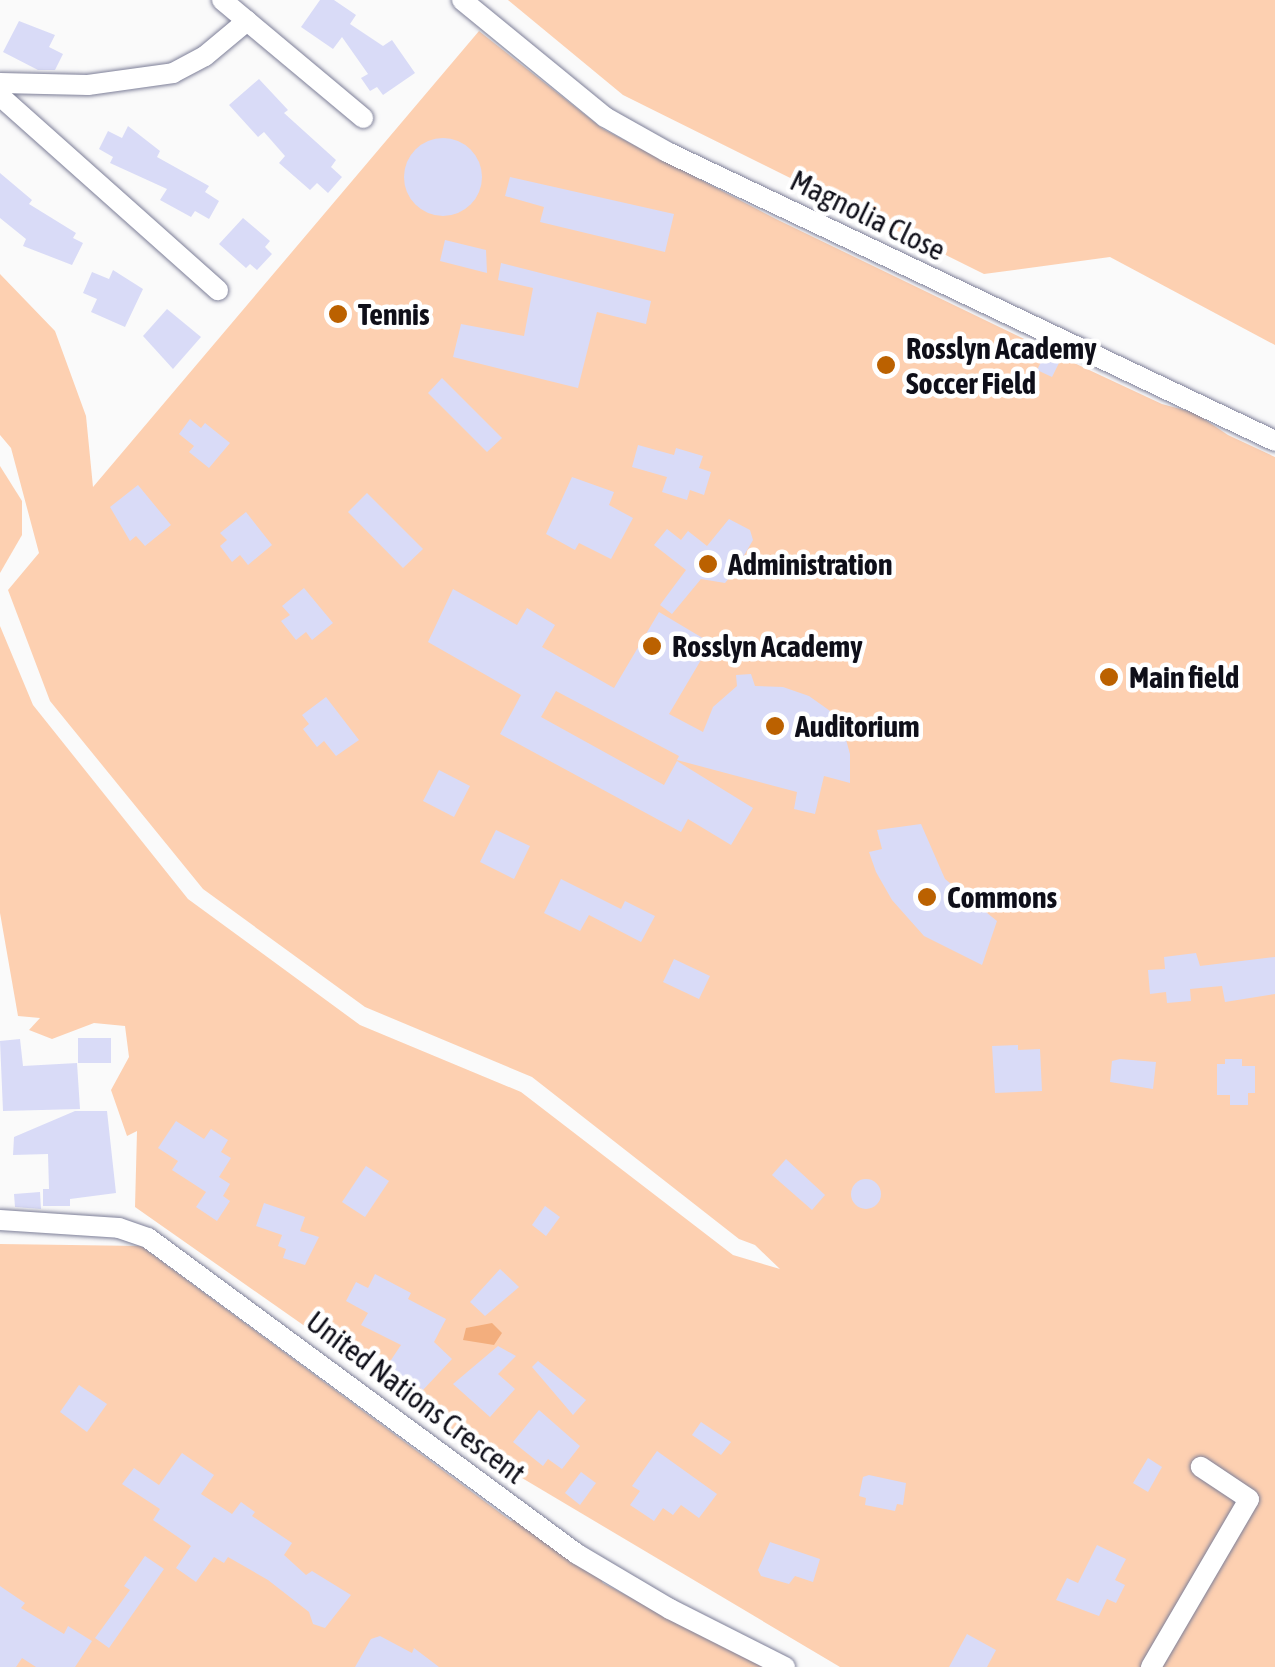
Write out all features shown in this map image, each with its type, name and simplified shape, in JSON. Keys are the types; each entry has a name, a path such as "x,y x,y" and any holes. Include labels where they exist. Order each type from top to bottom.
{"street":[{"path":"222,0 364,118"},
{"name":"Magnolia Close","path":"462,0 605,117 667,152 1275,441"},
{"path":"0,83 88,85 173,73 205,56 247,21"},
{"path":"0,96 218,290"},
{"name":"United Nations Crescent","path":"0,1220 119,1228 148,1238 577,1554 670,1609 785,1667"},
{"path":"1151,1667 1249,1499 1202,1468"}],"shaded area":[{"path":"508,0 1275,0 1275,345 1110,257 984,274 623,95"},
{"name":"Rosslyn Academy","path":"479,31 603,129 776,219 1162,404 1195,413 1228,435 1275,457 1275,1667 840,1667 517,1475 135,1207 137,1131 127,1136 111,1090 129,1057 125,1026 94,1023 52,1039 29,1030 40,1018 18,1016 0,913 0,626 33,705 188,899 360,1025 521,1092 733,1255 780,1269 755,1245 739,1239 532,1077 365,1007 203,889 50,701 8,590 39,553 11,448 0,435 0,274 55,331 86,416 93,487"},
{"path":"0,466 22,501 22,535 0,573"},
{"path":"0,1244 141,1246 511,1521 517,1518 597,1573 603,1583 763,1667 0,1667"},
{"path":"492,1323 502,1333 494,1345 463,1340 466,1328"}],"building":[{"path":"320,0 334,0 356,15 350,24 383,46 392,40 415,73 383,95 377,87 370,91 361,78 368,74 342,37 333,49 301,27"},
{"path":"19,21 55,35 49,47 63,54 55,70 38,70 3,52"},
{"path":"259,79 288,110 284,113 336,160 331,167 342,177 328,193 317,183 310,190 279,163 285,156 264,132 258,137 229,105"},
{"path":"128,126 160,151 157,157 209,186 205,192 219,201 209,219 195,211 191,217 160,200 167,189 110,163 113,157 99,149 108,131 122,138"},
{"path":"435,138 451,138 476,155 482,177 476,199 465,210 451,216 435,216 410,199 404,185 404,169 421,144"},
{"path":"0,173 32,200 29,204 76,233 73,238 83,243 72,265 23,246 26,239 0,218"},
{"path":"510,177 674,214 665,252 540,222 544,207 505,196"},
{"path":"243,218 270,241 265,247 272,254 257,270 250,264 246,268 219,244"},
{"path":"445,240 486,250 487,273 440,261"},
{"path":"501,263 651,301 646,324 597,312 578,388 453,357 461,324 524,336 533,288 498,280"},
{"path":"113,270 143,289 125,327 91,312 97,299 83,293 92,272 109,279"},
{"path":"167,309 201,337 173,369 143,336"},
{"path":"1046,352 1061,359 1052,377 1037,370"},
{"path":"442,378 502,438 487,452 428,393"},
{"path":"190,419 201,428 205,423 230,443 209,468 189,452 194,446 179,434"},
{"path":"638,445 674,455 676,448 703,456 699,468 711,472 704,495 690,490 687,500 662,492 667,477 632,467"},
{"path":"572,477 614,492 609,505 633,518 611,559 579,543 575,550 546,534"},
{"path":"138,485 171,525 145,546 136,536 130,541 110,507"},
{"path":"367,493 423,549 403,568 348,512"},
{"path":"246,512 272,545 248,565 240,555 232,562 220,546 227,540 220,533"},
{"name":"Administration","path":"729,519 750,530 753,540 735,571 725,583 701,579 672,614 660,605 686,570 654,545 667,529 681,540 688,531 707,546"},
{"path":"304,588 333,623 312,640 306,632 296,640 281,621 290,615 282,606"},
{"path":"453,589 517,625 527,608 555,625 542,647 614,688 659,612 711,643 669,714 703,732 713,707 737,686 736,675 751,674 755,686 783,687 809,696 840,718 850,754 850,783 824,776 815,814 794,809 797,792 677,760 679,756 556,691 541,717 664,785 677,761 753,808 731,845 688,819 681,832 500,734 521,695 428,642"},
{"path":"326,697 359,740 336,756 324,741 317,747 303,729 309,724 302,715"},
{"path":"439,770 470,786 454,817 423,801"},
{"name":"Commons","path":"921,824 945,879 997,921 982,965 924,936 892,900 876,872 869,852 882,849 877,830"},
{"path":"496,830 530,846 514,879 480,862"},
{"path":"561,879 621,909 625,901 655,916 641,942 589,915 580,931 544,913"},
{"path":"1196,953 1200,966 1275,957 1275,994 1225,1002 1222,986 1190,989 1191,1001 1167,1003 1166,992 1150,994 1148,970 1165,969 1164,957"},
{"path":"674,959 710,976 699,999 663,982"},
{"path":"78,1038 111,1038 111,1063 78,1063"},
{"path":"20,1039 23,1066 77,1063 80,1109 3,1111 0,1041"},
{"path":"1018,1045 1018,1050 1040,1049 1042,1091 995,1093 992,1046"},
{"path":"1225,1059 1242,1059 1242,1066 1255,1066 1255,1093 1248,1093 1248,1105 1230,1105 1230,1095 1217,1095 1217,1064 1225,1064"},
{"path":"1112,1061 1156,1062 1153,1089 1110,1082"},
{"path":"75,1111 107,1111 116,1193 70,1199 70,1206 43,1206 43,1189 49,1189 48,1154 13,1155 14,1137"},
{"path":"176,1121 204,1139 211,1129 228,1140 221,1152 231,1158 219,1177 230,1184 223,1196 230,1201 217,1221 196,1207 206,1192 172,1170 178,1161 158,1148"},
{"path":"786,1159 825,1195 812,1210 772,1175"},
{"path":"366,1166 389,1181 365,1217 342,1202"},
{"path":"866,1179 877,1183 881,1194 877,1205 866,1209 855,1205 851,1194 855,1183"},
{"path":"40,1192 41,1209 15,1207 14,1194"},
{"path":"264,1203 305,1217 300,1231 319,1237 305,1265 283,1258 286,1249 278,1246 282,1235 256,1226"},
{"path":"545,1206 560,1217 546,1236 532,1225"},
{"path":"500,1269 519,1287 485,1316 470,1302"},
{"path":"375,1274 411,1293 408,1299 446,1319 434,1342 452,1359 423,1390 387,1366 401,1345 361,1325 368,1313 346,1301 356,1282 368,1288"},
{"path":"498,1346 516,1356 498,1374 515,1389 490,1417 453,1384"},
{"path":"538,1361 586,1400 573,1415 532,1367"},
{"path":"79,1385 107,1404 87,1432 60,1412"},
{"path":"539,1410 580,1446 562,1469 548,1459 543,1466 513,1442"},
{"path":"701,1422 731,1442 721,1455 692,1435"},
{"path":"657,1451 717,1494 699,1518 681,1505 673,1515 663,1508 654,1521 630,1505 640,1491 632,1486"},
{"path":"182,1453 214,1475 201,1494 232,1514 241,1502 255,1512 252,1516 292,1543 284,1555 306,1575 312,1571 351,1595 325,1628 313,1624 309,1612 268,1580 228,1557 224,1563 214,1557 196,1582 176,1568 191,1546 153,1520 160,1509 122,1484 134,1468 159,1485"},
{"path":"1148,1458 1162,1467 1148,1492 1133,1483"},
{"path":"581,1472 596,1483 580,1505 565,1493"},
{"path":"863,1477 906,1483 903,1505 897,1504 895,1511 865,1505 866,1498 859,1496"},
{"path":"770,1542 820,1559 813,1582 795,1576 789,1584 761,1576 758,1570"},
{"path":"1097,1545 1126,1559 1115,1580 1125,1585 1116,1603 1107,1599 1099,1616 1056,1600 1067,1578 1078,1583"},
{"path":"145,1556 164,1569 109,1648 95,1638 130,1590 124,1586"},
{"path":"0,1586 25,1603 21,1608 64,1634 68,1626 92,1641 75,1667 36,1667 22,1658 16,1667 0,1667"},
{"path":"967,1634 996,1650 987,1667 949,1667"},
{"path":"380,1636 412,1653 414,1648 439,1667 355,1667 371,1639"}],"place":[{"name":"Tennis","path":"338,314"},
{"name":"Rosslyn Academy Soccer Field","path":"886,365"},
{"name":"Administration","path":"708,564"},
{"name":"Rosslyn Academy","path":"652,646"},
{"name":"Main field","path":"1109,677"},
{"name":"Auditorium","path":"775,726"},
{"name":"Commons","path":"927,897"}]}
